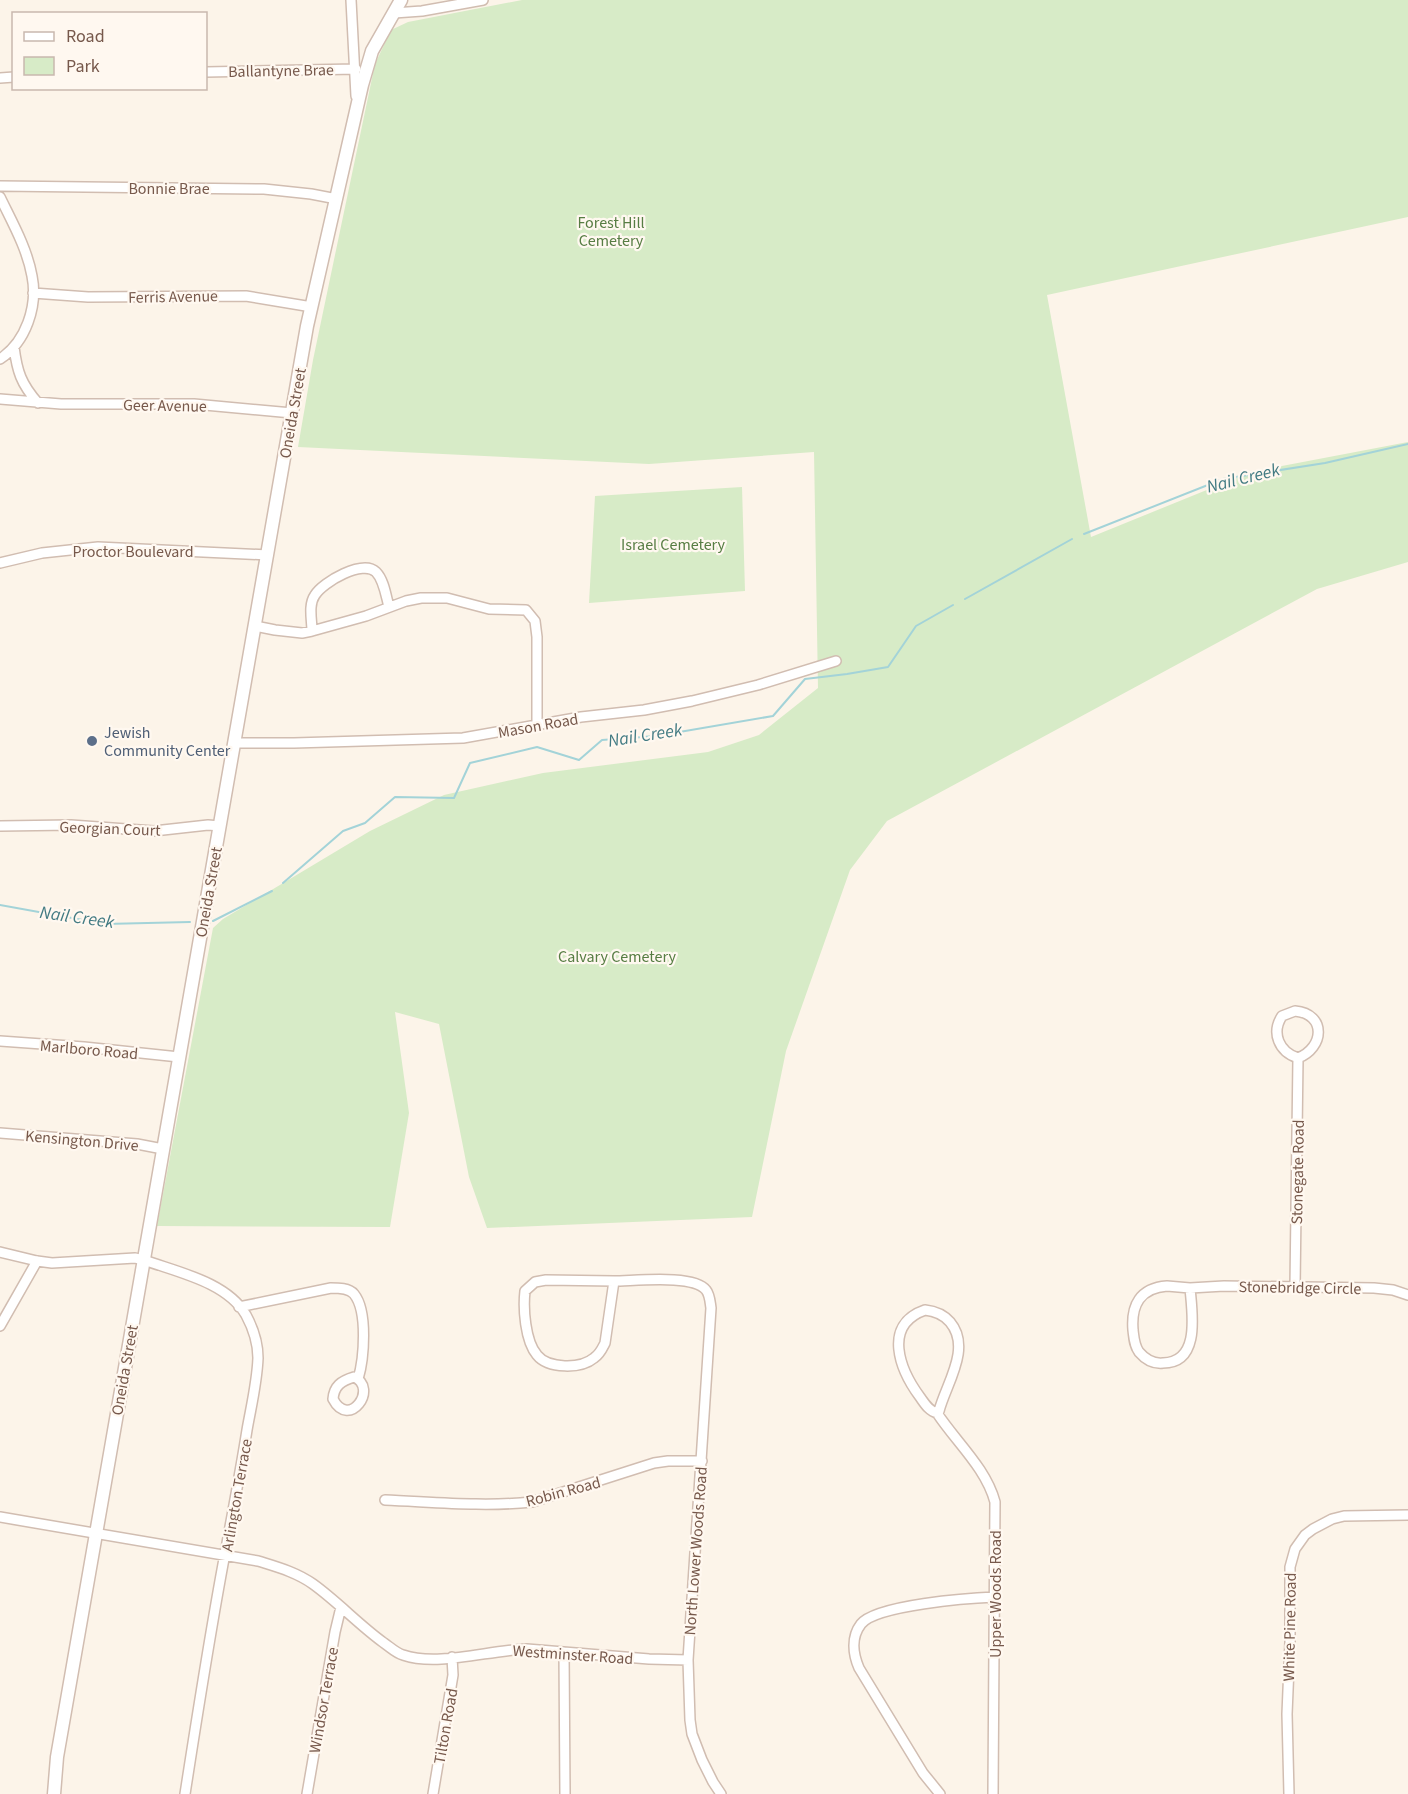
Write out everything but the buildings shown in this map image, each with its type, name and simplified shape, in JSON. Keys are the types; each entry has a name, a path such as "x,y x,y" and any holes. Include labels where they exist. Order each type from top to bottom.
{"street":[{"path":"351,0 356,69 356,114"},
{"name":"Oneida Street","path":"54,1794 57,1757 312,307 362,85 372,51 401,0"},
{"path":"394,13 422,11 483,0"},
{"name":"Ballantyne Brae","path":"207,72 356,69"},
{"name":"Bonnie Brae","path":"0,186 264,189 337,199"},
{"path":"0,198 29,262 33,277 29,320 14,347 0,359"},
{"name":"Ferris Avenue","path":"33,293 88,297 246,296 312,307"},
{"path":"14,347 16,367 24,384 38,403"},
{"name":"Geer Avenue","path":"0,399 61,404 194,404 292,413"},
{"name":"Proctor Boulevard","path":"0,563 42,553 98,547 268,555"},
{"path":"312,632 311,607 315,594 338,576 352,570 364,568 375,571 389,607"},
{"path":"255,626 302,633 312,632 406,601 436,597 489,609 526,610 535,621 537,637 537,725"},
{"name":"Mason Road","path":"234,743 463,738 580,717 644,710 692,701 758,685 836,661"},
{"name":"Georgian Court","path":"0,826 71,825 154,831 208,825 220,826"},
{"path":"1302,1011 1316,1021 1319,1032 1309,1052 1298,1058 1284,1048 1276,1037 1276,1029 1282,1016 1302,1011"},
{"name":"Marlboro Road","path":"0,1041 179,1057"},
{"name":"Stonegate Road","path":"1295,1287 1298,1058"},
{"name":"Kensington Drive","path":"0,1133 137,1144 163,1149"},
{"name":"Arlington Terrace","path":"0,1252 37,1261 69,1263 135,1257 204,1281 219,1289 239,1306 252,1327 258,1357 255,1383 209,1642 185,1794"},
{"path":"0,1326 37,1261"},
{"path":"546,1280 614,1281 605,1343 596,1358 580,1364 566,1365 550,1364 538,1357 531,1347 525,1311 525,1291 528,1287 535,1282 546,1280"},
{"name":"North Lower Woods Road","path":"614,1281 693,1282 706,1289 710,1302 688,1660 692,1734 702,1760 721,1794"},
{"name":"Stonebridge Circle","path":"1191,1288 1191,1339 1186,1351 1181,1357 1167,1364 1149,1361 1140,1354 1135,1342 1133,1324 1135,1305 1144,1294 1156,1287 1374,1288 1393,1290 1408,1295"},
{"path":"239,1306 331,1288 350,1291 360,1306 362,1324 363,1353 358,1379"},
{"name":"Upper Woods Road","path":"937,1413 958,1355 958,1336 946,1319 933,1311 926,1310 917,1313 901,1329 899,1351 906,1376 930,1410 937,1413 980,1471 993,1494 996,1516 993,1794"},
{"name":"Robin Road","path":"386,1500 516,1504 532,1502 654,1463 702,1461"},
{"name":"White Pine Road","path":"1289,1794 1287,1714 1290,1567 1295,1549 1305,1535 1332,1519 1344,1516 1408,1515"},
{"name":"Westminster Road","path":"0,1517 258,1561 296,1574 313,1584 373,1635 404,1656 423,1659 508,1650 688,1660"},
{"path":"940,1794 923,1773 859,1668 855,1658 855,1635 862,1623 878,1613 939,1602 995,1597"},
{"name":"Windsor Terrace","path":"307,1794 341,1607"},
{"path":"564,1652 565,1794"},
{"name":"Tilton Road","path":"433,1794 453,1675 452,1657"}],"green space":[{"path":"522,0 1408,0 1408,217 1047,295 1091,537 1251,472 1408,442 1408,562 1317,589 887,821 850,870 786,1051 752,1217 487,1228 469,1177 439,1024 395,1012 409,1113 390,1227 157,1226 213,928 223,919 370,831 444,795 543,773 708,752 759,735 818,688 814,452 649,464 298,447 313,360 375,64 391,30 408,22"},
{"name":"Israel Cemetery","path":"742,487 745,591 589,603 595,496"}],"waterway":[{"name":"Nail Creek","path":"1084,534 1223,479 1325,463 1408,444"},
{"name":"Nail Creek","path":"965,599 1072,539"},
{"name":"Nail Creek","path":"283,883 343,831 365,823 395,797 454,798 470,763 537,747 579,760 602,740 656,736 773,716 805,679 888,667 916,626 953,605"},
{"name":"Nail Creek","path":"213,921 272,891"},
{"name":"Nail Creek","path":"0,905 105,924 190,922"}],"place":[{"name":"Jewish Community Center","path":"92,741"}],"park label":[{"name":"Forest Hill Cemetery","path":"611,231"},
{"name":"Calvary Cemetery","path":"617,956"}]}
